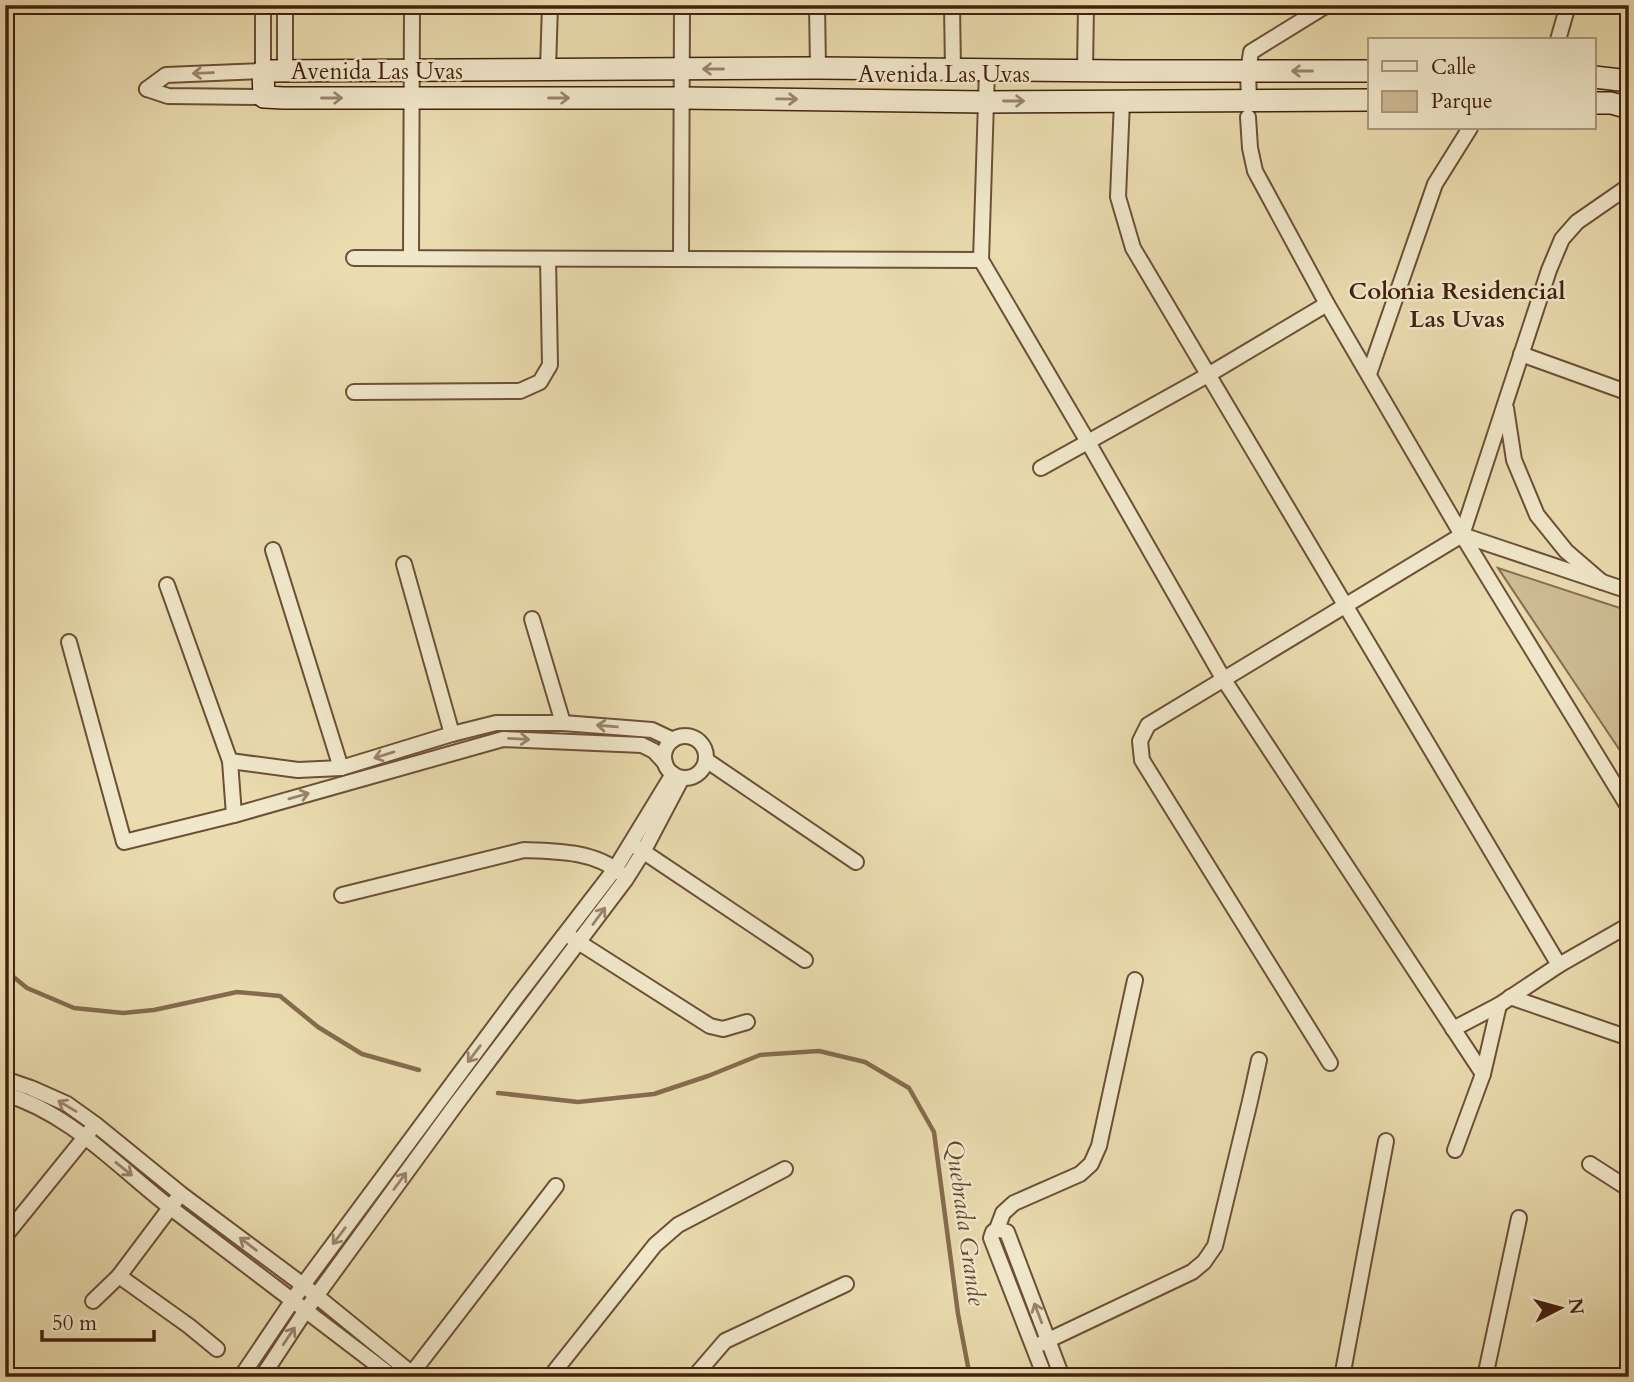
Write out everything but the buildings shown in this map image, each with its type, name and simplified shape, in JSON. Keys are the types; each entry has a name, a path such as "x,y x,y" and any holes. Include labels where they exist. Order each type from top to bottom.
{"street":[{"path":"263,5 263,71 166,75 147,89 168,96 264,97"},
{"path":"285,5 285,71"},
{"path":"411,258 412,5"},
{"path":"548,68 550,5"},
{"path":"681,259 682,5"},
{"path":"817,5 818,68"},
{"path":"952,5 953,70"},
{"path":"1085,71 1086,5"},
{"path":"1327,5 1251,52 1248,72 1250,148 1255,171 1327,304 1462,535 1629,808"},
{"path":"1559,38 1569,5"},
{"name":"Avenida Las Uvas","path":"1368,71 818,68 263,71 264,97 1122,101 1249,109 1368,100"},
{"path":"987,70 981,260 1224,680 1483,1074"},
{"path":"1596,77 1629,81"},
{"path":"1122,101 1118,197 1133,248 1559,965"},
{"path":"1596,103 1611,103 1629,108"},
{"path":"1368,374 1435,184 1469,130"},
{"path":"1329,1063 1142,760 1140,741 1148,725 1462,535 1549,270 1562,239 1577,222 1629,186"},
{"path":"354,258 981,260"},
{"path":"354,392 520,391 540,382 550,365 548,258"},
{"path":"1041,468 1209,375 1327,304"},
{"path":"1521,354 1629,393"},
{"path":"1506,403 1514,460 1537,515 1566,551 1602,582"},
{"path":"1462,535 1629,591"},
{"path":"273,550 341,768"},
{"path":"404,564 452,734"},
{"path":"167,585 230,761 234,815"},
{"path":"532,619 563,723"},
{"path":"69,642 124,842 234,815 503,739 642,745 654,751 673,772 695,776 704,766 706,753 699,741 686,736 673,740 666,750 673,772 643,852 566,933 534,973 292,1300 241,1377"},
{"path":"230,761 298,769 341,768 496,723 563,723 652,730 673,740"},
{"path":"706,760 856,862"},
{"path":"262,1377 306,1311 457,1103 579,943 621,874 631,843 673,772"},
{"path":"631,843 805,960"},
{"path":"342,895 524,850 590,856 621,874"},
{"path":"1453,1029 1505,1001 1559,965 1629,925"},
{"path":"566,933 710,1026 723,1029 747,1022"},
{"path":"534,973 548,984"},
{"path":"1045,1377 991,1238 1003,1213 1014,1203 1080,1174 1091,1164 1099,1146 1135,980"},
{"path":"1505,1001 1629,1038"},
{"path":"1455,1150 1483,1074 1505,1001"},
{"path":"1034,1348 1192,1272 1204,1262 1215,1246 1259,1060"},
{"path":"5,1079 66,1104 95,1124 181,1194 317,1296 393,1377"},
{"path":"5,1094 22,1098 55,1116 306,1311 356,1338 412,1375 556,1186"},
{"path":"5,1236 95,1124"},
{"path":"1342,1377 1386,1141"},
{"path":"1590,1164 1629,1189"},
{"path":"550,1377 655,1245 678,1225 785,1169"},
{"path":"93,1301 120,1276 181,1194"},
{"path":"1485,1377 1520,1218"},
{"path":"997,1229 1007,1232 1062,1377"},
{"path":"120,1276 217,1349"},
{"path":"694,1377 725,1341 846,1284"}],"green space":[{"path":"1498,568 1629,611 1629,764"}],"waterway":[{"name":"Quebrada Grande","path":"5,970 27,988 74,1008 123,1013 154,1010 237,992 280,996 318,1027 362,1054 419,1070"},
{"name":"Quebrada Grande","path":"498,1093 578,1102 654,1094 760,1055 819,1051 865,1062 909,1088 934,1132 958,1314 970,1377"}],"district":[{"name":"Colonia Residencial Las Uvas","path":"1457,305"}]}
